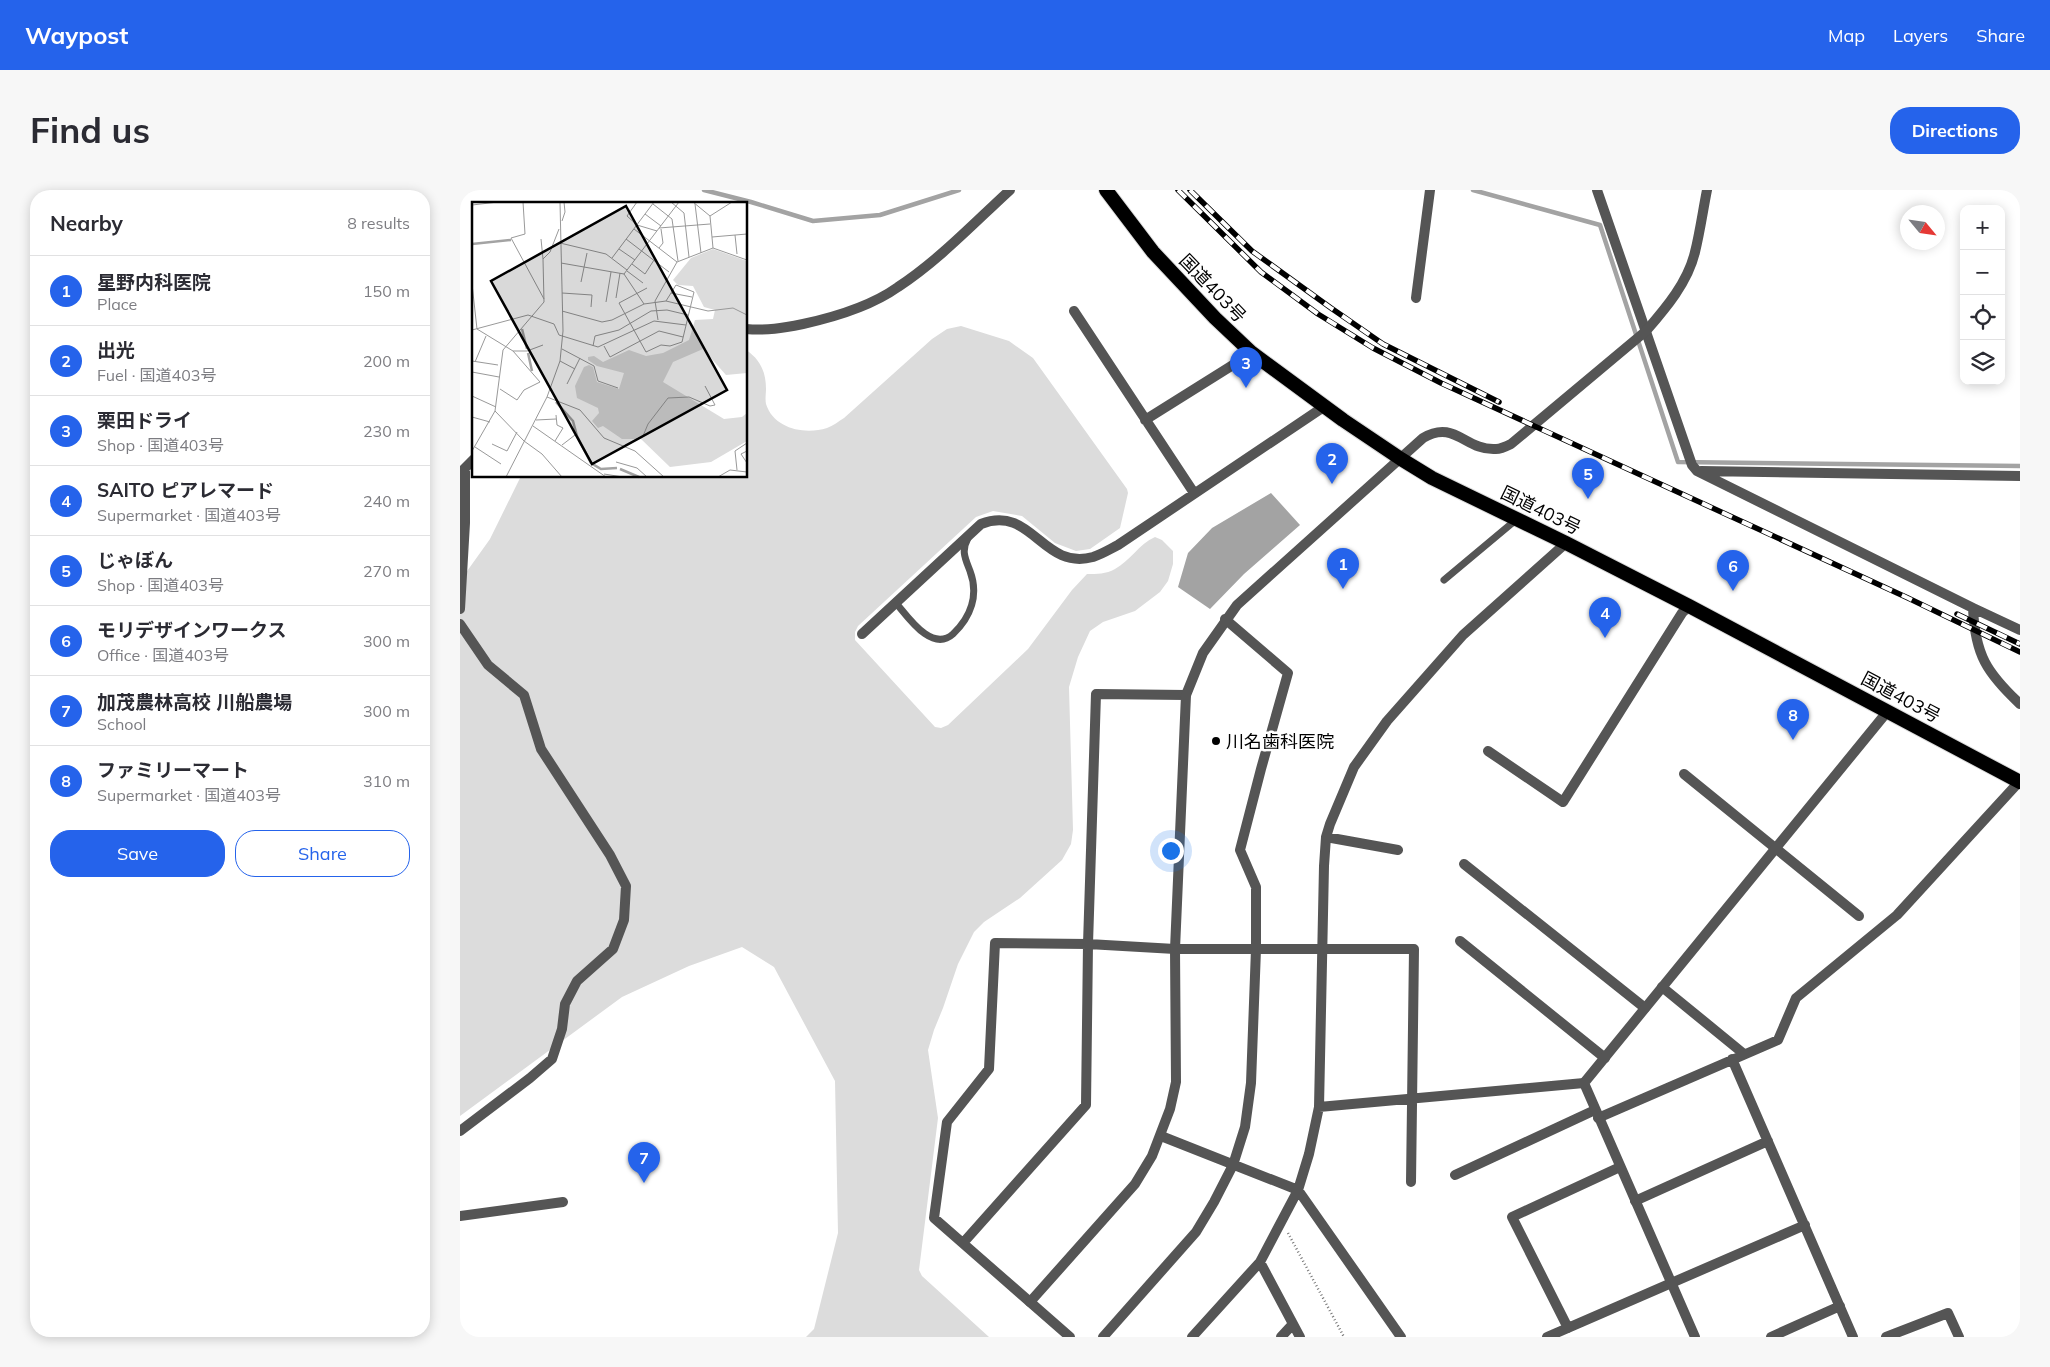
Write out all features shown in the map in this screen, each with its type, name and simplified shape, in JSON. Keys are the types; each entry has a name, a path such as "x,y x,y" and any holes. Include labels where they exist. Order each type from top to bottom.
{"highway":[{"name":"国道403号","path":"1106,190 1152,252 1214,318 1252,353 1401,458 1432,478 1518,519 1689,606 2019,782"}],"street":[{"path":"748,329 766,331 829,318 860,307 897,289 925,268 1010,190"},
{"path":"1416,298 1430,190"},
{"path":"1597,190 1692,465 1697,471 2020,630"},
{"path":"1030,1302 1135,1184 1152,1156 1170,1109 1176,1082 1175,949 1186,695 1203,653 1225,619 1237,605 1422,438 1434,431 1446,431 1480,447 1497,449 1511,444 1646,331 1665,310 1682,284 1695,254 1707,190"},
{"path":"1074,311 1194,493"},
{"path":"1145,420 1252,353"},
{"path":"862,634 981,524 992,520 1005,519 1026,529 1049,549 1076,559 1092,557 1118,545 1325,406"},
{"path":"460,609 465,523 462,471 472,461"},
{"path":"1697,471 2020,476"},
{"path":"1192,1337 1260,1262 1298,1190 1319,1107 1326,837 1354,767 1387,721 1464,635 1566,543"},
{"path":"1488,751 1564,802 1682,612 1689,606"},
{"path":"1973,608 1974,631 1978,650 1996,681 2020,704"},
{"path":"1104,1337 1196,1232 1233,1165 1245,1127 1251,1082 1256,949 1256,888 1240,850 1288,673 1225,619"},
{"path":"460,624 488,665 524,695 541,749 610,855 626,886 624,920 613,949 578,981 573,989 565,1004 562,1029 552,1058 530,1078 460,1131"},
{"path":"963,1243 1086,1105 1088,944 1096,694 1186,695"},
{"path":"1319,1107 1584,1083 1888,712"},
{"path":"1684,774 1859,916"},
{"path":"1455,1174 1778,1040 1796,998 1897,915 2019,782"},
{"path":"1326,837 1398,850"},
{"path":"1464,864 1645,1008"},
{"path":"1460,941 1605,1058"},
{"path":"1070,1337 934,1218 946,1122 989,1069 995,943 1088,944 1175,949 1414,949 1411,1182"},
{"path":"1662,987 1744,1054"},
{"path":"1732,1059 1853,1337"},
{"path":"1584,1083 1695,1337"},
{"path":"1161,1136 1298,1190 1401,1337"},
{"path":"1635,1201 1768,1141"},
{"path":"1568,1328 1512,1217 1620,1167"},
{"path":"460,1216 563,1202"},
{"path":"1547,1337 1805,1225"},
{"path":"1260,1262 1300,1337"},
{"path":"1771,1337 1840,1306"},
{"path":"1886,1337 1948,1313 1959,1337"},
{"path":"1281,1337 1293,1324"}],"lane":[{"path":"1444,580 1518,519"},
{"path":"896,603 930,637 942,640 949,638 964,624 971,610 974,597 973,584 963,552 970,534"}],"path":[{"path":"1282,1223 1344,1337"}],"shaded area":[{"path":"961,326 1009,341 1033,358 1128,493 1120,528 1090,549 1076,551 1055,543 1022,516 993,511 976,517 858,626 855,632 855,640 935,727 941,728 948,725 1028,649 1072,590 1087,574 1105,573 1115,569 1155,537 1162,540 1173,551 1173,564 1168,581 1160,592 1135,611 1103,622 1090,631 1078,657 1069,687 1073,830 1071,844 1062,860 1020,898 984,922 974,932 958,964 928,1050 938,1118 919,1270 922,1276 989,1337 806,1337 814,1329 838,1233 835,1081 774,967 742,947 689,966 622,997 460,1116 460,581 490,539 520,478 748,478 748,352 761,366 766,383 766,404 776,419 791,428 809,431 818,430 829,427 844,418 932,339 947,329"},
{"path":"1271,493 1300,525 1244,574 1210,609 1178,587 1188,553 1212,528"}],"waterway":[{"path":"460,194 466,190"},
{"path":"704,190 813,221 880,215 959,190"},
{"path":"1473,190 1600,225 1678,462 2020,466"}],"railway":[{"path":"1178,190 1261,272 1318,314 1373,348 1441,383 1908,598 2020,652"},
{"path":"1190,190 1252,251 1383,344 1499,402"},
{"path":"1957,614 2020,644"}],"place":[{"name":"栗田ドライ","path":"1246,388"},
{"name":"出光","path":"1332,484"},
{"name":"じゃぼん","path":"1588,499"},
{"name":"星野内科医院","path":"1343,589"},
{"name":"モリデザインワークス","path":"1733,591"},
{"name":"SAITO ピアレマード","path":"1605,638"},
{"name":"ファミリーマート","path":"1793,740"},
{"name":"川名歯科医院","path":"1216,741"},
{"name":"加茂農林高校 川船農場","path":"644,1183"}]}
